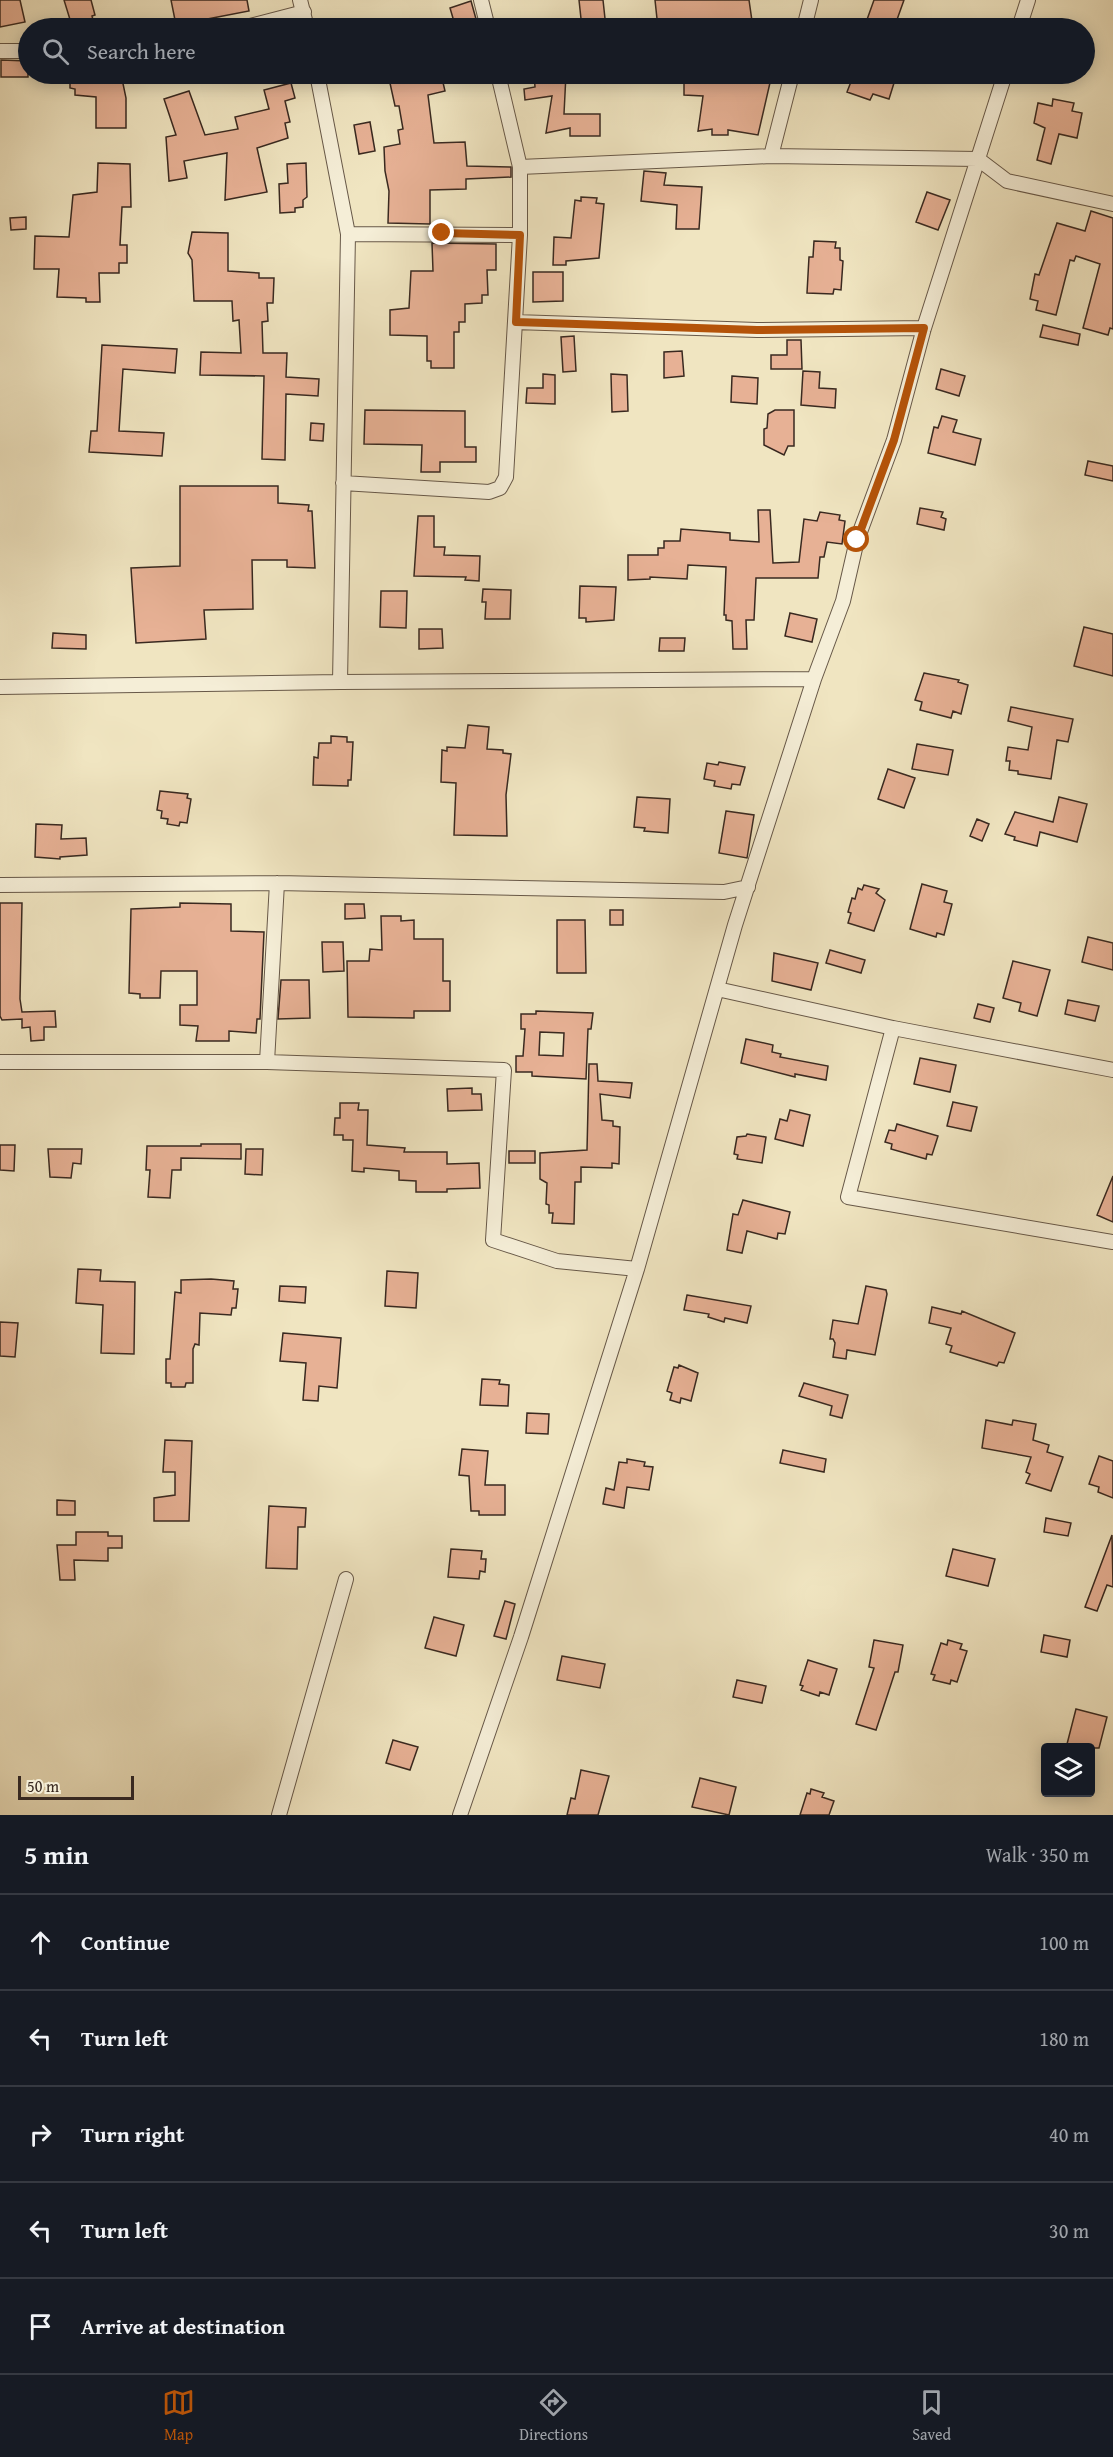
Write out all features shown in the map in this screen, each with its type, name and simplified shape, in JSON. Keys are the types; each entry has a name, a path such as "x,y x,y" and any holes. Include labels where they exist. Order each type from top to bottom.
{"street":[{"path":"481,0 486,18"},
{"path":"806,18 811,0"},
{"path":"1022,18 1028,0"},
{"path":"269,18 302,6"},
{"path":"0,51 18,51"},
{"path":"319,84 348,234 340,681"},
{"path":"343,483 489,492 500,488 506,477 520,235 520,167 500,84"},
{"path":"771,156 789,84"},
{"path":"460,1815 521,1637 637,1269 748,887 814,679 843,601 857,540 894,440 924,328 1002,84"},
{"path":"520,167 771,156 978,159 1008,181 1113,204"},
{"path":"348,234 520,235"},
{"path":"516,322 757,330 924,328"},
{"path":"0,687 340,681 814,679"},
{"path":"0,885 277,883 724,892 748,887"},
{"path":"267,1062 277,883"},
{"path":"717,989 893,1028 1113,1070"},
{"path":"893,1028 848,1197 1113,1242"},
{"path":"0,1062 267,1062 504,1070 493,1240 557,1261 637,1269"},
{"path":"279,1815 346,1579"}],"building":[{"path":"0,0 20,0 24,18 18,18 18,23 0,27"},
{"path":"64,0 91,0 95,15 92,18 70,18"},
{"path":"171,0 247,0 249,11 212,18 175,18"},
{"path":"579,0 603,0 605,18 581,18"},
{"path":"655,0 749,0 752,18 657,18"},
{"path":"874,0 904,0 898,18 868,18"},
{"path":"471,1 476,18 453,18 450,8"},
{"path":"1,60 18,61 18,77 1,77"},
{"path":"70,84 123,84 126,98 126,128 96,128 96,97 75,95 75,89 70,88"},
{"path":"291,84 295,98 285,101 290,122 285,123 288,138 257,148 267,192 225,200 227,153 184,161 187,178 169,181 166,137 176,135 164,99 189,91 205,135 238,129 235,117 269,109 264,90"},
{"path":"390,84 443,84 445,91 428,95 434,143 465,142 467,166 511,167 511,177 466,179 466,189 430,190 430,224 388,223 389,191 384,147 400,144 398,130 403,129 399,106 395,106"},
{"path":"535,84 566,84 564,114 600,114 600,136 570,136 570,128 546,133 552,96 525,100 524,89 535,87"},
{"path":"684,84 770,84 758,135 728,130 728,135 712,135 712,129 698,131 703,96 684,95"},
{"path":"850,84 894,84 889,99 873,94 870,100 847,92"},
{"path":"1053,99 1074,103 1072,111 1082,113 1077,138 1059,134 1051,164 1037,160 1045,128 1034,123 1038,103 1052,106"},
{"path":"370,122 375,151 359,154 354,125"},
{"path":"98,163 130,164 131,207 122,207 120,245 127,245 127,263 119,263 119,273 99,273 100,302 86,302 86,298 57,297 59,269 34,269 35,236 69,237 73,195 97,192"},
{"path":"306,163 307,197 303,200 303,207 295,208 295,212 280,213 279,184 288,183 287,164"},
{"path":"644,171 666,173 664,185 702,187 699,229 676,229 677,205 641,201"},
{"path":"927,192 950,200 938,230 916,222"},
{"path":"581,197 597,198 596,203 604,204 599,258 566,261 566,265 553,265 554,237 571,238 575,200 581,201"},
{"path":"1091,211 1113,218 1113,329 1110,328 1108,335 1083,328 1100,264 1076,256 1074,261 1070,260 1056,315 1036,310 1038,301 1030,299 1035,274 1039,275 1057,223 1085,231"},
{"path":"26,217 26,229 11,230 10,218"},
{"path":"192,232 228,233 228,271 259,273 259,278 274,278 273,303 267,303 268,321 262,322 263,353 287,353 286,377 319,379 318,396 286,394 285,460 262,459 264,376 200,375 201,352 241,353 239,320 233,321 232,301 194,301 192,260 188,253"},
{"path":"814,241 836,242 835,248 840,248 840,260 843,261 841,290 834,289 833,294 807,293 809,257 813,257"},
{"path":"432,243 496,244 496,270 487,270 488,295 482,295 482,303 465,304 465,322 459,322 459,332 454,332 454,368 431,368 431,361 427,361 427,336 390,335 390,310 409,308 411,271 433,271"},
{"path":"533,272 563,272 563,301 533,302"},
{"path":"1043,325 1080,334 1078,345 1040,337"},
{"path":"574,336 576,371 563,372 561,337"},
{"path":"787,340 801,340 802,369 771,369 771,355 787,355"},
{"path":"102,345 177,349 175,373 123,369 119,431 164,433 162,456 89,452 91,431 97,431"},
{"path":"682,351 684,376 664,378 664,352"},
{"path":"941,369 965,376 959,396 936,389"},
{"path":"803,371 820,372 819,388 836,389 835,408 801,405"},
{"path":"543,374 555,375 555,404 526,403 527,388 543,388"},
{"path":"611,374 627,375 628,411 612,412"},
{"path":"732,376 758,378 757,404 731,402"},
{"path":"365,410 465,411 465,447 476,447 476,462 440,462 440,472 421,472 422,445 364,444"},
{"path":"775,410 794,410 794,446 788,446 784,455 764,445 764,429 767,428 768,414"},
{"path":"942,416 957,420 953,432 981,439 975,465 928,453 934,427 938,428"},
{"path":"311,423 324,424 323,441 310,440"},
{"path":"1088,461 1113,466 1113,481 1085,475"},
{"path":"180,486 278,486 278,503 309,505 308,511 312,511 315,568 287,567 287,560 252,560 253,609 204,610 206,639 136,643 131,568 180,566"},
{"path":"920,508 943,512 941,517 946,519 944,530 917,524"},
{"path":"758,510 770,510 773,563 799,562 804,519 817,521 820,512 840,515 839,520 845,521 842,544 827,542 824,557 820,557 818,578 756,578 754,620 746,620 747,649 733,649 732,621 726,620 726,615 724,615 726,567 688,565 687,579 650,577 650,579 628,580 628,555 658,555 658,548 664,548 664,541 680,541 681,529 730,533 730,540 759,542"},
{"path":"418,516 434,516 434,547 445,547 444,555 480,556 479,581 465,580 466,577 414,576"},
{"path":"580,586 616,587 614,620 586,622 586,618 579,618"},
{"path":"483,589 511,590 510,619 485,619 486,602 482,602"},
{"path":"381,591 407,591 406,628 380,627"},
{"path":"790,613 817,619 812,642 785,636"},
{"path":"1084,627 1113,634 1113,676 1074,666"},
{"path":"419,629 442,629 443,648 419,649"},
{"path":"53,633 86,635 86,649 52,648"},
{"path":"660,638 685,638 684,651 659,651"},
{"path":"924,673 959,680 958,682 968,685 961,714 953,711 951,718 920,710 922,702 915,700"},
{"path":"1011,707 1073,719 1068,742 1057,740 1051,779 1018,774 1018,771 1009,770 1010,761 1006,761 1008,747 1028,750 1032,727 1008,721"},
{"path":"468,725 489,727 487,749 503,750 503,753 511,754 506,795 507,836 454,835 456,783 441,782 442,750 447,751 447,747 465,748"},
{"path":"331,736 347,737 347,742 353,742 351,780 348,780 348,786 313,785 314,757 318,758 319,743 331,743"},
{"path":"917,744 953,750 948,775 912,769"},
{"path":"719,762 745,767 740,785 732,784 731,789 714,786 715,781 704,779 707,763 718,765"},
{"path":"888,769 915,778 904,808 878,799"},
{"path":"160,791 188,794 187,798 191,799 187,823 180,822 179,826 167,824 168,819 161,818 162,811 157,810"},
{"path":"637,797 670,799 668,833 644,831 645,828 634,827"},
{"path":"1059,797 1087,804 1077,842 1040,832 1037,846 1014,840 1015,837 1005,834 1015,812 1053,822"},
{"path":"726,811 754,815 747,858 719,853"},
{"path":"977,819 989,824 982,841 970,836"},
{"path":"36,824 62,825 61,839 86,838 87,855 60,857 60,859 35,857"},
{"path":"922,884 947,891 944,902 952,904 944,935 937,933 936,937 910,929"},
{"path":"864,885 879,889 876,893 885,900 874,931 848,923 852,898 855,899 858,888 862,890"},
{"path":"0,903 22,903 20,999 22,1012 55,1011 56,1027 44,1027 44,1040 31,1041 30,1027 22,1028 22,1019 2,1020 0,1016"},
{"path":"180,903 231,904 231,931 264,932 260,1019 257,1019 256,1033 229,1031 229,1041 196,1041 198,1026 180,1025 180,1005 197,1005 197,971 161,971 160,998 140,998 140,994 129,993 131,909 180,907"},
{"path":"345,904 364,904 365,918 345,919"},
{"path":"610,910 623,910 623,925 610,925"},
{"path":"381,916 401,916 401,921 414,920 414,939 443,939 443,981 450,981 450,1011 414,1011 414,1018 348,1017 347,961 369,961 370,949 382,950"},
{"path":"557,920 585,920 586,973 557,973"},
{"path":"1088,937 1113,943 1113,970 1082,962"},
{"path":"322,942 343,942 344,971 323,972"},
{"path":"830,950 865,960 861,973 826,963"},
{"path":"774,953 818,963 811,990 772,981"},
{"path":"1013,961 1050,970 1037,1016 1019,1011 1021,1003 1003,998"},
{"path":"281,980 309,980 310,1018 278,1019"},
{"path":"1068,1000 1099,1006 1095,1021 1065,1014"},
{"path":"978,1004 994,1008 990,1022 974,1018"},
{"path":"536,1011 593,1013 591,1029 588,1029 586,1079 532,1076 532,1072 516,1072 516,1056 523,1056 525,1029 521,1029 521,1014 536,1014","holes":["540,1032 564,1033 563,1056 539,1055"]},
{"path":"746,1039 773,1045 772,1052 781,1054 780,1057 828,1066 826,1080 795,1074 795,1077 741,1063"},
{"path":"920,1058 956,1065 950,1092 914,1084"},
{"path":"589,1064 597,1064 598,1081 632,1083 630,1098 600,1094 602,1120 613,1121 613,1126 620,1127 619,1164 612,1163 612,1168 581,1167 581,1182 575,1182 574,1224 552,1223 553,1213 549,1213 549,1205 546,1204 547,1183 540,1179 540,1153 587,1150"},
{"path":"472,1088 472,1094 481,1094 482,1110 448,1111 447,1089"},
{"path":"953,1102 977,1107 971,1131 947,1126"},
{"path":"340,1103 359,1103 358,1110 368,1110 367,1145 405,1148 404,1152 447,1152 447,1164 479,1163 480,1188 447,1189 447,1192 416,1192 416,1181 399,1180 399,1171 364,1168 364,1172 352,1171 353,1140 343,1140 343,1135 334,1135 335,1118 340,1118"},
{"path":"790,1110 810,1115 803,1146 775,1139 780,1119 787,1121"},
{"path":"897,1124 938,1136 932,1155 927,1154 926,1159 891,1149 892,1144 885,1142 889,1130 895,1131"},
{"path":"747,1134 766,1137 762,1163 737,1159 738,1155 734,1154 737,1137"},
{"path":"201,1144 241,1144 241,1159 181,1158 181,1170 172,1170 170,1198 148,1197 150,1170 146,1170 147,1146 201,1146"},
{"path":"0,1145 15,1145 14,1171 0,1170"},
{"path":"48,1149 82,1149 81,1164 73,1163 71,1178 50,1177"},
{"path":"246,1149 263,1149 262,1175 245,1174"},
{"path":"509,1151 535,1151 535,1163 509,1163"},
{"path":"1113,1176 1113,1222 1097,1215"},
{"path":"743,1200 790,1212 785,1234 778,1233 777,1239 747,1231 742,1253 727,1250 733,1214 738,1215"},
{"path":"78,1269 101,1270 100,1281 135,1282 134,1354 101,1353 103,1305 76,1303"},
{"path":"387,1271 418,1273 416,1308 385,1306"},
{"path":"181,1280 234,1281 233,1289 238,1289 236,1308 232,1308 231,1315 200,1313 199,1345 195,1344 193,1349 193,1383 186,1383 185,1387 171,1387 171,1383 166,1383 166,1359 170,1359 175,1292 181,1293"},
{"path":"280,1286 306,1287 305,1303 279,1301"},
{"path":"866,1286 886,1290 887,1294 875,1355 847,1350 846,1359 833,1357 835,1343 833,1339 830,1339 833,1320 858,1324"},
{"path":"687,1295 751,1306 747,1323 725,1318 724,1322 708,1317 709,1314 684,1310"},
{"path":"932,1307 961,1314 962,1311 1015,1333 1004,1363 999,1362 997,1366 950,1352 952,1346 946,1344 951,1328 929,1323"},
{"path":"0,1322 18,1323 15,1357 0,1356"},
{"path":"283,1333 341,1338 337,1388 319,1386 318,1401 303,1400 306,1363 280,1361"},
{"path":"679,1365 698,1373 691,1401 681,1398 680,1403 670,1400 672,1393 667,1391 674,1367 678,1368"},
{"path":"482,1379 500,1380 499,1384 509,1385 508,1406 480,1405"},
{"path":"804,1383 848,1395 842,1418 830,1415 832,1406 799,1396"},
{"path":"527,1413 549,1414 548,1434 526,1433"},
{"path":"986,1420 1012,1425 1013,1420 1036,1424 1033,1440 1049,1445 1047,1452 1063,1457 1051,1491 1026,1483 1030,1474 1026,1472 1031,1457 982,1448"},
{"path":"165,1440 192,1441 189,1521 154,1521 154,1498 175,1495 175,1472 163,1472"},
{"path":"462,1449 488,1451 485,1485 505,1485 505,1515 479,1515 479,1511 471,1511 469,1476 459,1475"},
{"path":"783,1450 826,1459 824,1472 780,1463"},
{"path":"1099,1456 1113,1461 1113,1498 1098,1492 1099,1487 1089,1484"},
{"path":"627,1459 645,1462 644,1466 653,1467 649,1490 627,1487 624,1508 603,1504 606,1488 614,1490 619,1462 627,1463"},
{"path":"57,1500 75,1501 75,1515 57,1515"},
{"path":"269,1506 306,1508 305,1527 298,1527 297,1569 266,1568"},
{"path":"1046,1518 1071,1523 1068,1536 1044,1532"},
{"path":"76,1532 108,1532 108,1536 122,1536 122,1548 108,1548 108,1561 74,1560 75,1580 60,1580 57,1545 76,1545"},
{"path":"1112,1535 1113,1587 1107,1585 1097,1611 1085,1607"},
{"path":"451,1549 482,1551 481,1559 486,1559 485,1572 480,1571 479,1579 448,1577"},
{"path":"953,1549 995,1559 988,1586 946,1576"},
{"path":"505,1601 515,1604 506,1639 494,1636"},
{"path":"434,1617 464,1625 456,1656 425,1648"},
{"path":"1044,1635 1070,1640 1067,1657 1041,1652"},
{"path":"874,1640 903,1645 898,1672 895,1672 876,1730 856,1724 874,1668 869,1667"},
{"path":"948,1640 962,1644 960,1649 967,1651 957,1682 951,1680 950,1684 933,1680 935,1675 931,1674 941,1643 947,1645"},
{"path":"562,1656 605,1664 600,1688 557,1680"},
{"path":"808,1660 837,1669 829,1695 820,1692 819,1696 801,1690 803,1686 800,1685"},
{"path":"737,1680 766,1686 762,1703 733,1697"},
{"path":"1076,1709 1107,1717 1099,1748 1095,1748 1095,1743 1067,1743"},
{"path":"393,1740 418,1747 410,1770 386,1763"},
{"path":"581,1770 609,1776 598,1815 567,1815 571,1798 575,1799"},
{"path":"700,1778 736,1787 729,1815 692,1807"},
{"path":"811,1789 824,1793 822,1797 834,1801 829,1815 800,1815 807,1793 810,1794"}],"route":[{"path":"442,233 520,235 516,322 757,330 924,328 894,440 857,540"}]}
